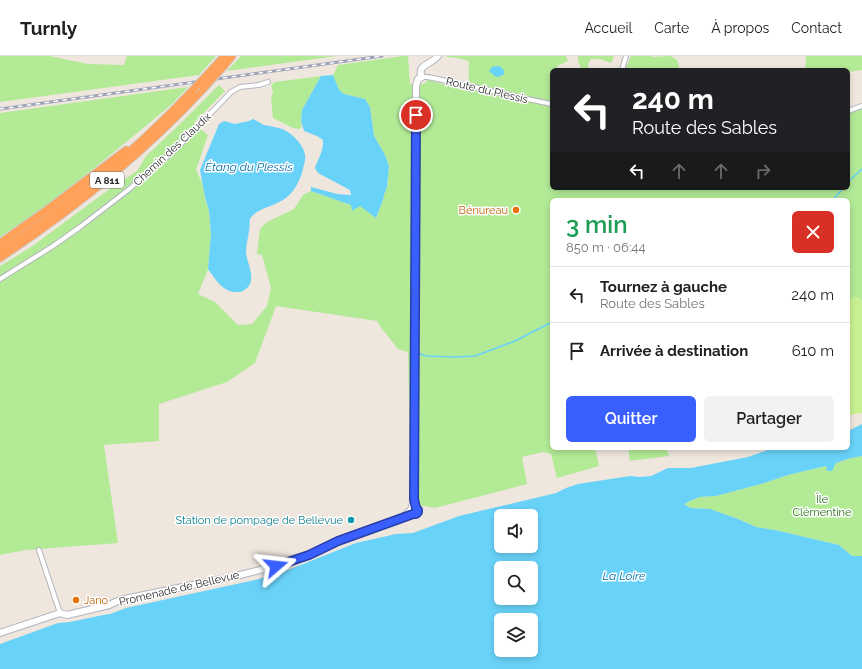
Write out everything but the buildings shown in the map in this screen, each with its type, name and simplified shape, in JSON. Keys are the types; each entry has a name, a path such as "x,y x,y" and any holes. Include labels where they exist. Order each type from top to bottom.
{"highway":[{"name":"A 811","path":"0,258 57,219 108,179 164,129 204,88 221,64 224,56"},
{"name":"A 811","path":"0,251 78,196 160,124 193,90 232,56"},
{"path":"0,243 48,209 135,142 139,143"}],"street":[{"path":"422,77 420,72 424,66 427,63 432,62 438,56"},
{"path":"623,68 626,56"},
{"name":"Route du Plessis","path":"422,77 427,76 550,104"},
{"name":"Promenade de Bellevue","path":"0,633 60,613 67,615 109,605 120,600 236,576 276,566 309,555 338,541 402,518 413,510 416,86 418,79 422,77"},
{"name":"Chemin des Claudix","path":"0,279 53,246 128,190 167,157 231,92 240,87 259,85 268,82"},
{"path":"850,110 862,106"},
{"path":"39,550 60,613"}],"green space":[{"path":"0,56 49,56 88,64 124,65 127,56 216,56 199,75 0,102"},
{"path":"241,56 337,56 227,71"},
{"path":"408,56 410,84 424,84 428,80 468,91 469,61 446,56 566,56 568,61 557,66 558,68 550,68 550,190 850,190 850,113 862,108 862,301 856,297 853,297 850,301 850,198 550,198 550,450 595,450 599,466 557,478 551,454 543,452 522,457 527,484 435,508 419,505 411,496 408,352 398,349 377,321 276,306 255,363 227,382 159,404 159,441 104,445 118,543 26,550 0,555 0,266 31,247 111,188 137,171 146,156 219,85 225,91 194,123 208,135 196,170 203,185 209,211 211,234 208,269 198,294 215,302 238,325 252,324 267,306 271,288 262,255 257,254 260,229 267,222 294,209 303,195 311,191 351,205 360,205 376,218 383,200 387,187 389,166 385,155 374,136 370,107 365,99 344,94 338,90 333,75 338,65"},
{"path":"578,56 614,56 611,63 600,59 591,59 588,64 589,68 581,68 578,61"},
{"path":"631,56 671,56 677,60 679,65 678,68 626,68"},
{"path":"806,56 862,56 862,70 850,72 850,68 805,68"},
{"path":"321,76 302,110 302,126 300,129 293,128 273,118 271,99 273,92 271,85 275,82"},
{"path":"188,87 172,104 88,173 43,208 0,237 0,113"},
{"path":"853,297 856,297 862,301 862,413 850,415 850,301"},
{"path":"628,450 667,450 669,456 630,461"},
{"name":"Île Clémentine","path":"862,456 862,556 852,556 839,545 756,527 710,509 691,508 684,504 699,497 716,496 788,475 826,466 827,471 836,463"}],"water":[{"path":"496,66 502,68 504,74 496,77 489,71 492,67"},
{"path":"333,75 339,90 344,94 365,99 370,107 374,136 385,155 389,166 387,187 376,218 360,206 352,211 351,205 311,191 311,187 337,194 351,195 350,190 318,173 315,168 322,151 323,140 304,131 301,121 302,110 321,76"},
{"name":"Étang du Plessis","path":"253,119 264,125 282,129 289,133 302,147 305,159 302,173 291,193 278,203 255,213 250,219 246,252 251,279 248,287 243,291 233,292 220,285 208,269 211,234 209,211 200,170 219,124 224,121 235,124"},
{"name":"La Loire","path":"862,424 862,456 836,463 832,471 827,471 826,466 788,475 716,496 699,497 684,504 691,508 710,509 756,527 839,545 852,556 862,556 862,669 0,669 0,644 58,623 110,614 126,608 259,579 283,572 356,543 396,534 413,533 459,516 556,493 578,484 630,476 651,476 668,468 691,468 748,457 767,450 850,450 850,430"}],"waterway":[{"path":"850,180 862,169"},
{"path":"835,198 841,190"},
{"path":"418,353 426,356 475,356 515,341 550,323"}],"railway":[{"path":"0,109 382,56"}],"place":[{"name":"Bénureau","path":"516,210"},
{"name":"Station de pompage de Bellevue","path":"351,520"},
{"name":"Jano","path":"76,600"}],"route":[{"path":"276,566 309,555 332,543 413,514 417,514 418,512 414,499 416,115"}]}
